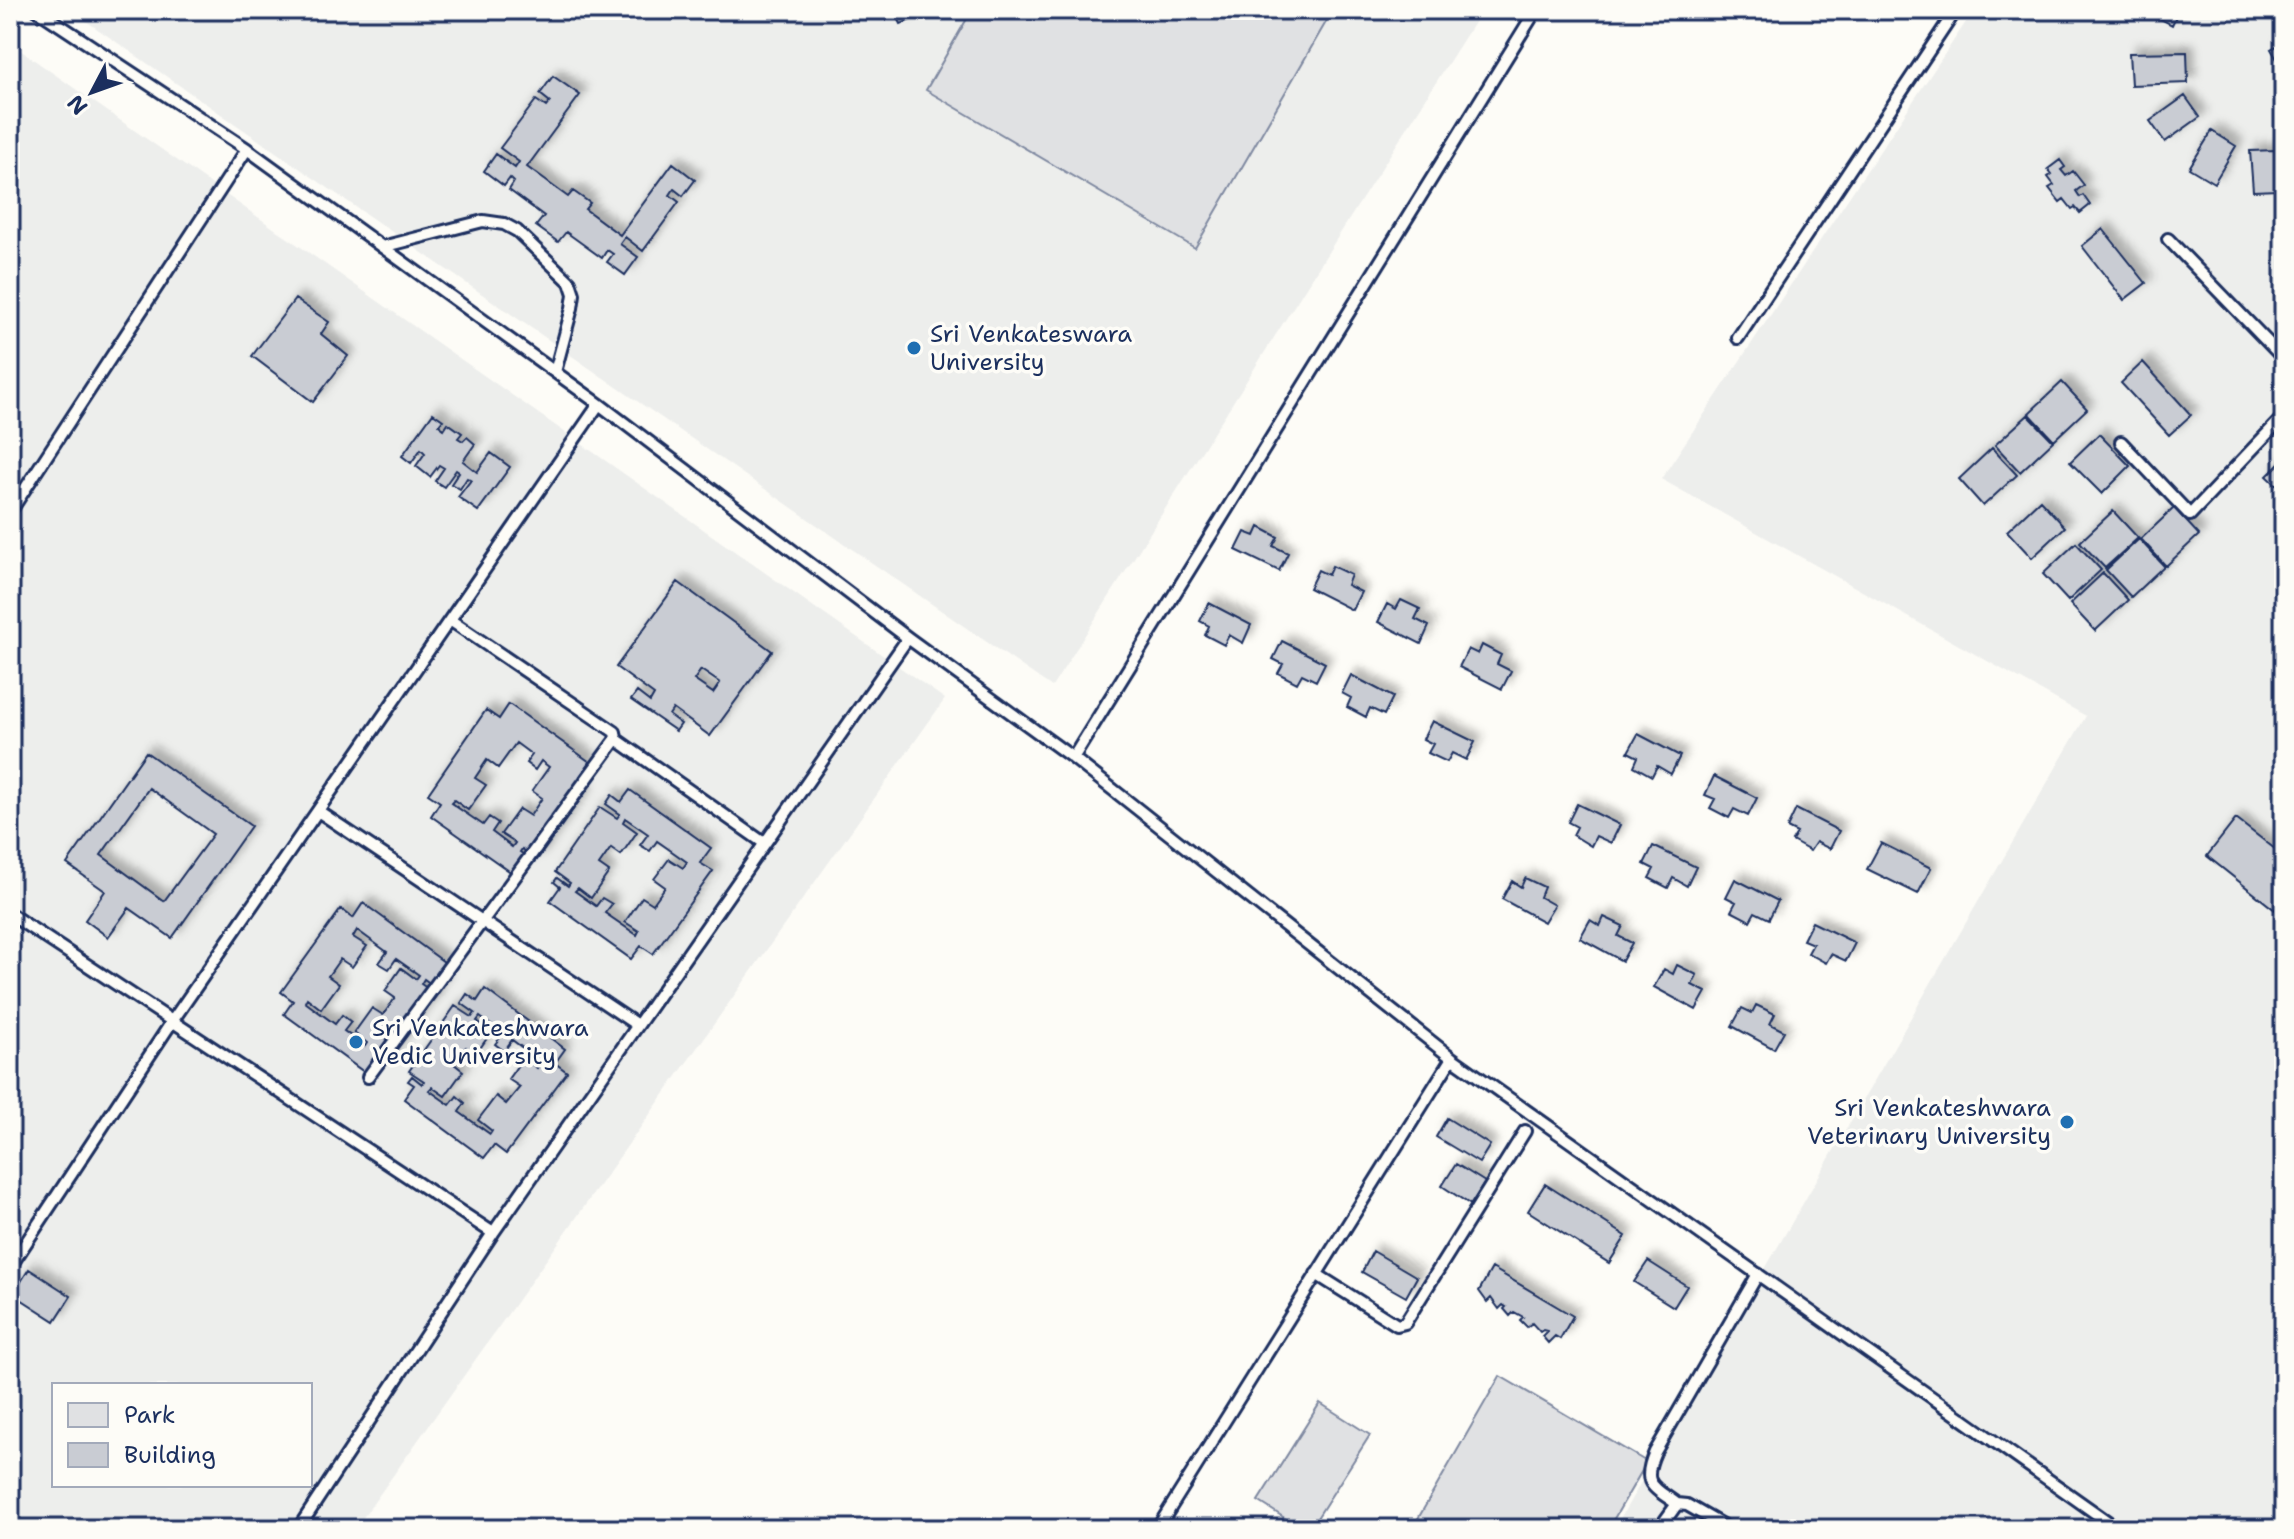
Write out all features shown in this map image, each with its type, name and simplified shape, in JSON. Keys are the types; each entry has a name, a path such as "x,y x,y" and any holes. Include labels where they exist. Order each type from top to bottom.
{"lane":[{"path":"37,10 247,149 599,404 908,638 1073,758 1452,1058 2118,1529"},
{"path":"1073,758 1536,10"},
{"path":"1738,338 1956,10"},
{"path":"10,512 247,149"},
{"path":"382,247 483,221 504,224 517,231 570,282 574,294 555,372"},
{"path":"2168,239 2284,359"},
{"path":"10,1267 173,1020 599,404"},
{"path":"2121,442 2190,515 2284,416"},
{"path":"368,1077 616,739 615,732 450,620"},
{"path":"298,1529 493,1233 908,638"},
{"path":"616,739 764,843"},
{"path":"318,811 637,1025"},
{"path":"10,914 493,1233"},
{"path":"1157,1529 1452,1058"},
{"path":"1316,1274 1397,1325 1405,1323 1525,1131"},
{"path":"1729,1529 1687,1505 1677,1504 1653,1487 1647,1479 1647,1469 1758,1274"},
{"path":"1659,1529 1677,1504"}],"shaded area":[{"name":"Sri Venkateswara University","path":"70,10 1482,10 1052,687"},
{"name":"Sri Venkateshwara Veterinary University","path":"1974,10 2284,10 2284,1529 1614,1529 2086,716 1661,479"},
{"name":"Sri Venkateshwara Vedic University","path":"10,43 945,699 355,1529 10,1529"}],"green space":[{"path":"972,10 1333,10 1195,248 926,90"},
{"path":"1500,1376 1647,1462 1608,1529 1412,1529"},
{"path":"1320,1403 1370,1435 1310,1529 1302,1529 1258,1501"}],"building":[{"path":"894,10 915,10 918,17 901,24"},
{"path":"2150,10 2179,10 2172,25 2149,13"},
{"path":"2284,42 2284,67 2282,68 2271,49"},
{"path":"2187,52 2188,83 2131,85 2129,53"},
{"path":"553,76 580,95 527,167 568,197 573,191 590,203 585,209 620,235 673,163 695,180 683,196 674,189 670,195 679,202 643,251 625,237 620,244 638,257 625,275 607,262 613,254 607,250 602,258 566,232 558,242 536,226 544,216 509,190 514,182 510,178 504,186 484,171 496,154 515,168 519,162 500,148 536,100 546,107 550,102 540,94"},
{"path":"2284,83 2284,102 2275,89"},
{"path":"2185,96 2200,117 2165,142 2150,121"},
{"path":"2212,131 2236,146 2214,183 2189,168"},
{"path":"2276,150 2278,190 2253,191 2250,151"},
{"path":"2060,160 2065,167 2061,170 2066,176 2073,171 2084,185 2076,191 2090,205 2080,213 2064,199 2060,202 2049,188 2054,185 2048,177 2052,174 2048,169"},
{"path":"2103,229 2146,283 2124,300 2082,246"},
{"path":"295,299 329,322 321,334 348,356 313,402 252,356"},
{"path":"2143,362 2191,415 2169,435 2121,383"},
{"path":"2062,382 2087,409 2054,440 2029,413"},
{"path":"433,413 443,420 439,425 444,429 448,423 462,433 458,438 463,441 467,437 475,444 463,461 477,472 491,453 510,467 478,511 458,497 471,480 467,478 460,489 451,484 459,472 456,470 444,487 435,481 444,468 439,465 430,477 416,466 425,453 421,449 411,463 402,456"},
{"path":"2028,415 2053,441 2020,472 1995,445"},
{"path":"2099,434 2130,466 2102,494 2070,462"},
{"path":"1992,448 2017,475 1983,506 1959,479"},
{"path":"2284,459 2284,492 2267,476"},
{"path":"2040,500 2065,527 2032,558 2007,531"},
{"path":"2174,508 2199,535 2166,566 2141,539"},
{"path":"2113,511 2138,538 2105,568 2080,542"},
{"path":"1259,527 1278,537 1273,546 1288,553 1279,571 1236,550 1245,532 1255,536"},
{"path":"2139,539 2164,566 2131,597 2106,570"},
{"path":"2076,543 2101,570 2068,601 2043,574"},
{"path":"1332,566 1351,575 1347,585 1361,592 1352,610 1309,588 1318,570 1328,575"},
{"path":"2103,573 2128,600 2095,631 2070,604"},
{"path":"678,582 772,651 710,736 673,709 669,715 681,724 676,731 631,700 637,692 650,702 654,695 616,667","holes":["701,670 720,683 713,693 694,680"]},
{"path":"1401,600 1420,609 1415,619 1429,626 1421,644 1378,622 1387,604 1396,609"},
{"path":"1209,603 1251,625 1243,643 1229,635 1224,645 1205,635 1209,626 1200,621"},
{"path":"1282,641 1325,663 1316,681 1302,674 1297,683 1278,673 1283,664 1273,659"},
{"path":"1482,645 1501,655 1497,664 1511,671 1502,689 1459,667 1468,649 1478,654"},
{"path":"1351,675 1393,697 1384,715 1370,708 1366,717 1347,707 1351,698 1342,693"},
{"path":"509,704 590,762 580,776 586,780 580,789 585,793 537,860 522,849 520,852 531,860 512,873 431,816 440,802 428,794 486,710 499,719","holes":["516,743 532,755 526,763 535,770 541,761 549,767 532,791 542,798 530,816 519,809 501,834 515,843 512,847 492,832 498,823 489,817 483,825 451,803 454,800 468,810 486,785 475,778 487,760 498,768"]},
{"path":"1432,721 1475,742 1466,760 1452,753 1447,762 1428,753 1433,744 1423,739"},
{"path":"1638,734 1680,756 1671,774 1657,766 1652,776 1634,766 1638,757 1628,752"},
{"path":"146,752 251,826 172,938 129,908 108,937 85,920 105,891 67,864","holes":["149,788 213,834 164,901 101,855"]},
{"path":"1714,776 1757,798 1748,816 1734,809 1729,818 1710,808 1715,799 1705,795"},
{"path":"630,790 711,848 700,863 713,871 653,954 641,946 631,959 550,901 560,887 554,882 557,878 568,886 570,883 555,872 600,807 617,818 620,814 606,804 612,795 621,802","holes":["625,818 648,834 640,845 650,851 657,841 687,862 683,868 669,859 654,879 665,887 653,904 642,897 625,922 639,931 637,935 605,913 612,904 602,898 596,906 575,891 578,888 591,898 609,872 599,865 611,848 621,855 637,832 623,822"]},
{"path":"1577,804 1620,825 1611,843 1596,836 1591,846 1573,835 1577,827 1568,822"},
{"path":"1796,809 1839,831 1830,849 1816,842 1810,851 1792,841 1797,833 1787,828"},
{"path":"2236,819 2284,856 2284,899 2275,910 2207,856"},
{"path":"1881,843 1931,868 1918,894 1867,869"},
{"path":"1653,846 1696,867 1687,886 1673,878 1668,888 1649,878 1654,869 1644,864"},
{"path":"1525,878 1544,887 1540,897 1554,905 1544,922 1502,899 1512,881 1521,887"},
{"path":"1735,879 1778,901 1769,919 1755,912 1750,921 1731,911 1736,902 1726,897"},
{"path":"363,903 444,962 435,974 444,981 438,989 424,979 421,984 437,995 389,1059 375,1049 373,1051 383,1059 380,1063 374,1059 364,1072 284,1014 293,1001 281,992 341,909 353,918","holes":["357,930 387,952 379,963 389,969 396,959 419,975 416,979 401,968 385,991 395,998 383,1015 372,1008 354,1033 367,1043 365,1046 344,1031 351,1022 342,1015 335,1024 305,1002 307,998 321,1009 339,984 328,976 340,959 352,967 367,946 353,937"]},
{"path":"1604,917 1623,926 1618,936 1632,943 1622,961 1580,938 1590,920 1600,926"},
{"path":"1812,922 1855,943 1846,961 1831,954 1826,963 1808,953 1813,944 1803,940"},
{"path":"1677,965 1697,975 1692,985 1706,992 1696,1010 1654,987 1664,969 1673,974"},
{"path":"485,989 565,1049 555,1063 567,1072 506,1154 494,1145 484,1158 404,1099 414,1085 408,1081 412,1076 422,1084 424,1081 409,1071 455,1006 472,1017 475,1013 461,1003 467,994 477,1001","holes":["480,1017 503,1034 495,1044 504,1051 512,1040 541,1062 537,1068 523,1058 508,1079 520,1087 506,1104 496,1096 478,1120 492,1131 490,1134 459,1112 465,1103 457,1096 450,1105 429,1090 432,1087 445,1096 463,1071 453,1063 466,1047 476,1054 492,1031 477,1021"]},
{"path":"1756,1005 1775,1014 1770,1024 1784,1031 1774,1049 1732,1026 1742,1008 1752,1013"},
{"path":"1447,1118 1490,1145 1479,1163 1436,1137"},
{"path":"1456,1164 1485,1182 1471,1205 1442,1186"},
{"path":"1545,1184 1626,1236 1609,1263 1528,1211"},
{"path":"1373,1251 1417,1277 1406,1297 1362,1272"},
{"path":"1648,1261 1687,1286 1674,1307 1634,1282"},
{"path":"1492,1268 1573,1316 1560,1339 1555,1336 1548,1343 1542,1336 1547,1331 1540,1332 1532,1323 1527,1327 1520,1320 1523,1317 1514,1312 1510,1316 1504,1309 1506,1307 1503,1305 1499,1309 1491,1298 1487,1302 1479,1291"},
{"path":"29,1269 71,1296 55,1321 13,1294"}],"place":[{"name":"Sri Venkateswara University","path":"914,348"},
{"name":"Sri Venkateshwara Vedic University","path":"356,1042"},
{"name":"Sri Venkateshwara Veterinary University","path":"2067,1122"}]}
